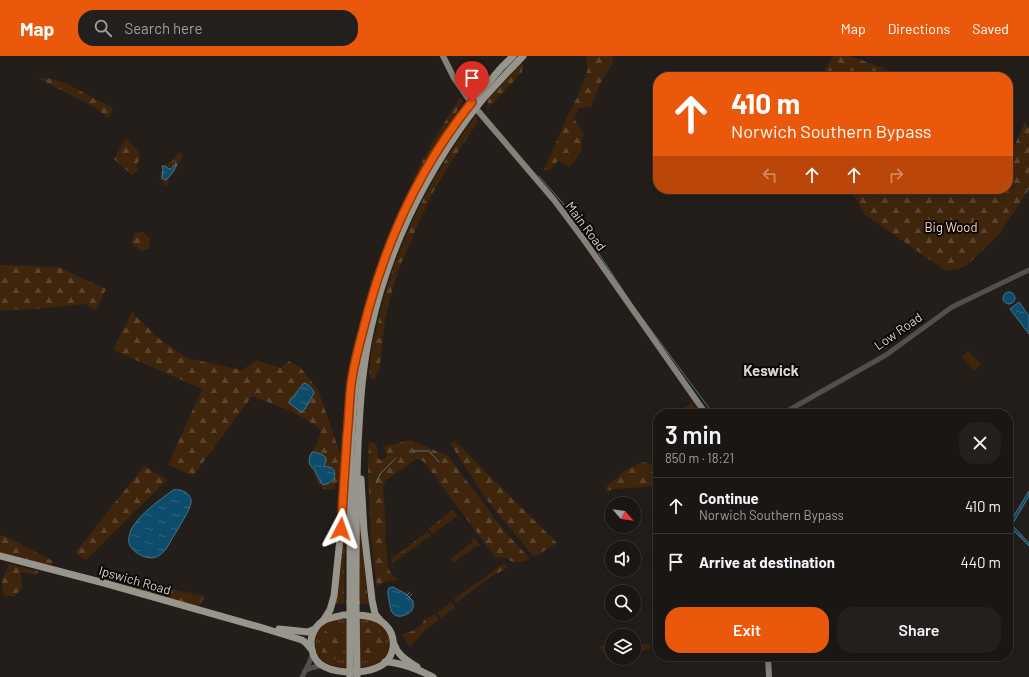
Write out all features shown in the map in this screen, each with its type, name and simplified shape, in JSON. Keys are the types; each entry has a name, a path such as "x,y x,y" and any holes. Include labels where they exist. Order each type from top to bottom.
{"highway":[{"path":"378,668 351,672 339,671 326,667 316,660 311,639 315,629 330,610 334,596 341,529 351,384 358,346 382,265 415,188 453,128 480,98 501,68 514,56"},
{"path":"480,98 523,56"},
{"path":"350,677 360,407 363,373 371,328 380,292 397,244 423,188 468,112"},
{"path":"357,677 353,603 351,469 354,396 359,358 368,312"},
{"path":"363,373 360,471 364,531 372,600 376,614 380,620"},
{"name":"Ipswich Road","path":"0,556 104,583 263,628 302,640 313,651"},
{"path":"322,621 343,615 373,617 380,620 386,624 389,629 397,652 430,676"},
{"name":"Ipswich Road","path":"263,628 308,632 315,629"},
{"path":"374,677 378,668 390,655 394,644"},
{"path":"385,662 401,664 430,676"},
{"path":"326,667 332,677"}],"main road":[{"name":"Main Road","path":"443,56 454,78 473,105 554,200 584,240 702,409"},
{"path":"768,661 769,677"}],"street":[{"name":"Low Road","path":"791,409 886,354 952,307 1029,270"},
{"path":"303,675 313,651"},
{"path":"303,675 309,668 326,667"}],"green space":[{"path":"586,56 613,56 612,64 600,84 591,107 579,108 574,118 583,133 581,152 570,167 558,161 550,170 544,170 578,96 588,69"},
{"path":"833,56 849,56 881,67 890,72 824,72"},
{"path":"521,63 523,64 522,72 487,110 488,100"},
{"path":"39,78 53,79 65,83 113,108 109,118 84,102"},
{"path":"460,97 463,101 432,150 415,181 412,180 435,138"},
{"path":"476,115 478,122 432,194 400,266 385,319 380,365 375,379 370,378 370,363 373,341 385,293 391,273 409,228 434,178"},
{"name":"Big Wood","path":"1025,122 1029,129 1029,189 999,234 965,267 946,271 864,214 853,194 1013,194 1013,149"},
{"path":"126,138 138,151 141,157 136,166 139,169 132,175 114,159"},
{"path":"178,152 183,155 174,173 169,178 168,184 165,186 159,178 162,171 162,166 172,161"},
{"path":"143,232 150,239 149,248 141,251 131,243 135,233"},
{"path":"0,265 58,267 106,289 96,311 85,304 36,309 0,310"},
{"path":"132,312 161,340 187,358 242,370 257,360 281,368 288,361 300,367 318,390 341,456 340,481 335,483 335,489 324,489 318,484 310,466 309,456 317,445 321,430 304,418 286,409 252,396 193,476 168,465 202,389 113,350","holes":["305,383 314,393 303,411 289,402","312,452 322,455 326,460 324,467 327,466 334,470 334,479 329,483 324,485 319,482 310,456"]},
{"path":"968,351 981,364 974,371 962,357"},
{"path":"692,403 696,409 684,409"},
{"path":"410,440 448,456 502,528 530,559 517,562 511,561 504,557 496,558 424,462 416,459 385,481 383,487 386,530 385,539 388,565 391,572 398,580 387,581 377,587 371,540 368,468 369,442 374,443 378,448 377,456 380,460 387,456 383,447"},
{"path":"454,441 557,543 534,557 487,500 450,443"},
{"path":"644,462 653,464 653,486 613,489 605,492 607,486 627,469"},
{"path":"144,466 167,480 86,560 75,553"},
{"path":"453,510 460,518 459,519 457,516 432,534 428,529"},
{"path":"360,516 364,565 368,604 359,604"},
{"path":"345,520 344,604 336,604 337,595"},
{"path":"427,532 430,536 392,564 392,554 394,557"},
{"path":"0,535 7,537 53,561 51,566 0,553"},
{"path":"474,538 481,546 480,547 478,545 453,563 450,559 471,543"},
{"path":"9,564 38,571 37,575 21,572 22,588 14,597 3,595 2,580"},
{"path":"507,564 507,568 489,578 456,603 454,599"},
{"path":"126,580 205,596 199,606 131,589 124,583"},
{"path":"451,602 455,607 441,618 437,613"},
{"path":"435,614 439,620 424,631 410,647 402,634 413,631 421,625 425,619"},
{"path":"366,618 373,620 384,628 388,634 389,641 389,648 386,654 380,662 366,667 351,668 334,666 326,663 321,659 316,648 315,642 318,631 330,620"},
{"path":"336,625 344,625 345,661 334,659 326,655 322,652 320,646 321,638 324,632"},
{"path":"361,625 376,627 386,646 382,654 375,659 358,661 357,626"},
{"path":"641,644 648,644 651,648 641,652"},
{"path":"599,646 605,646 605,656"}],"water":[{"path":"175,164 177,164 173,172 166,180 162,178 162,166 171,169"},
{"path":"1007,292 1011,292 1015,298 1011,304 1007,304 1003,300 1003,296"},
{"path":"1019,302 1029,316 1029,334 1010,309"},
{"path":"305,383 311,387 314,393 305,409 301,412 289,402"},
{"path":"312,452 323,455 326,458 324,467 326,466 334,470 334,479 329,483 324,485 321,483 314,469 310,465 309,462"},
{"path":"173,490 184,491 190,498 190,505 186,514 163,553 151,558 140,555 133,550 129,543 131,530 144,513"},
{"path":"1029,491 1029,496 1013,523 1013,517"},
{"path":"1013,526 1029,543 1029,546 1013,530"},
{"path":"393,587 406,594 413,601 413,609 406,615 397,616 393,614 391,610 388,592 389,588"}],"waterway":[{"path":"539,176 574,216 634,307 710,409"},
{"path":"413,451 429,451 439,462"},
{"path":"376,483 380,474 396,458"},
{"path":"407,595 410,592"},
{"path":"409,597 412,594"}],"district":[{"name":"Keswick","path":"771,371"}],"route":[{"path":"341,529 351,384 358,346 374,289 391,241 415,188 446,137 472,102"}]}
